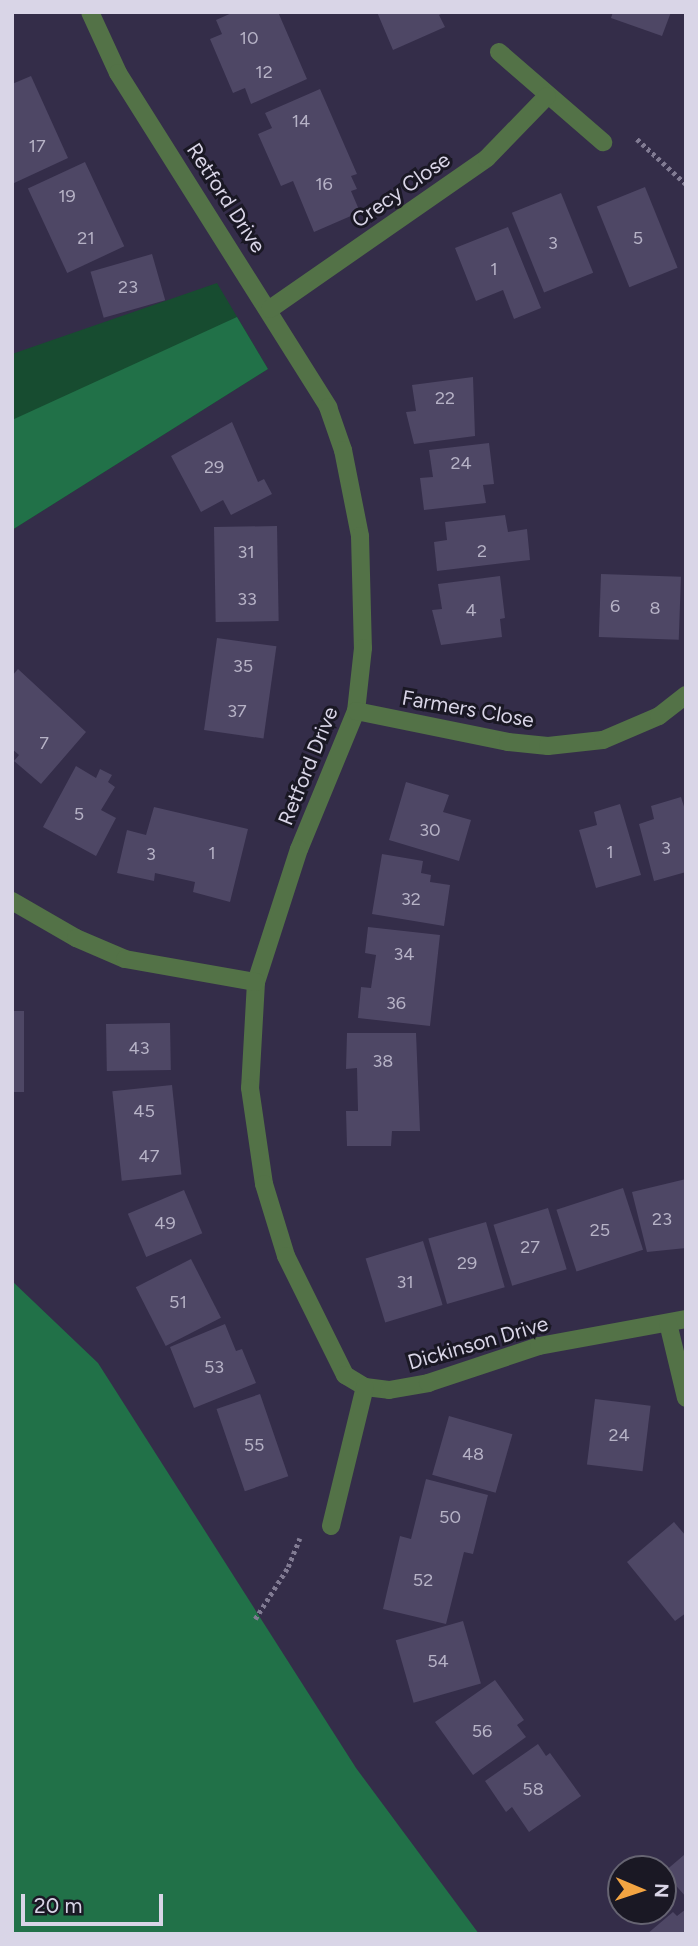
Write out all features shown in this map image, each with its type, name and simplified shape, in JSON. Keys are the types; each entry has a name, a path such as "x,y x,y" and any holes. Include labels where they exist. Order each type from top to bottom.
{"street":[{"name":"Retford Drive","path":"90,12 118,73 270,309 328,407 353,491 363,585 356,710 299,849 256,982 250,1088 264,1184 286,1256 326,1343 345,1375 365,1387"},
{"path":"499,52 603,142"},
{"name":"Crecy Close","path":"270,309 487,158 547,96"},
{"name":"Farmers Close","path":"356,710 508,742 548,746 603,740 659,716 686,695"},
{"path":"12,901 76,938 125,959 256,982"},
{"path":"677,1321 686,1398"},
{"name":"Dickinson Drive","path":"365,1387 389,1390 428,1383 539,1346 677,1321"},
{"path":"331,1526 365,1387"}],"path":[{"path":"603,142 625,128 686,184"},
{"path":"255,1619 288,1567 307,1521 331,1526"}],"green space":[{"path":"217,283 268,369 12,530 12,354"},
{"path":"237,317 268,369 12,530 12,420"},
{"path":"12,1281 98,1363 356,1768 479,1934 12,1934"}],"building":[{"path":"234,12 278,12 307,79 251,104 245,88 233,93 210,39 222,34 216,20"},
{"path":"377,12 445,12 439,15 445,27 393,50"},
{"path":"613,12 671,12 662,36 611,18"},
{"path":"31,76 68,158 12,184 12,84"},
{"path":"320,89 357,174 351,176 357,189 351,191 360,212 314,232 293,181 281,186 258,134 272,128 265,113"},
{"path":"85,162 124,246 67,273 28,189"},
{"path":"645,187 678,268 629,287 597,206"},
{"path":"561,193 593,273 544,293 512,213"},
{"path":"508,227 541,308 514,319 503,290 476,301 455,248"},
{"path":"152,254 165,300 104,318 90,272"},
{"path":"473,377 475,436 414,444 406,412 416,411 412,385"},
{"path":"232,422 258,482 264,479 272,494 231,515 223,500 201,512 171,456"},
{"path":"489,443 494,484 483,485 486,503 424,510 420,478 433,477 429,450"},
{"path":"505,515 508,532 527,529 530,560 437,571 434,542 447,540 445,522"},
{"path":"277,526 279,621 216,622 214,527"},
{"path":"601,574 681,577 679,640 599,637"},
{"path":"500,576 505,618 500,619 502,637 441,645 432,610 442,609 438,584"},
{"path":"217,638 276,646 263,738 204,730"},
{"path":"18,669 86,732 41,784 14,761 19,755 12,749 12,676"},
{"path":"76,766 96,778 100,769 112,775 108,782 115,787 101,810 116,818 96,856 43,827"},
{"path":"406,782 449,795 443,812 471,820 459,861 389,840"},
{"path":"681,797 686,813 686,872 654,881 639,824 654,819 651,806"},
{"path":"620,804 641,875 596,888 579,830 597,825 594,812"},
{"path":"154,807 248,829 230,902 193,892 195,882 155,873 154,881 117,873 127,830 146,835"},
{"path":"382,854 423,861 421,873 431,875 430,882 450,885 444,926 372,914"},
{"path":"368,927 440,935 430,1026 358,1018 361,987 371,988 376,955 365,953"},
{"path":"12,1011 24,1011 24,1092 12,1092"},
{"path":"170,1023 171,1070 107,1071 106,1024"},
{"path":"347,1033 416,1033 420,1131 392,1131 391,1146 347,1146 346,1111 358,1111 357,1068 346,1069"},
{"path":"172,1085 181,1175 122,1181 112,1091"},
{"path":"686,1179 686,1248 647,1252 632,1192"},
{"path":"623,1188 643,1250 577,1271 556,1210"},
{"path":"184,1190 202,1233 146,1257 128,1214"},
{"path":"548,1208 567,1269 512,1286 493,1225"},
{"path":"486,1222 505,1287 447,1304 428,1239"},
{"path":"423,1241 443,1305 385,1323 366,1259"},
{"path":"191,1259 221,1318 166,1346 136,1287"},
{"path":"225,1324 236,1351 242,1349 256,1383 194,1408 170,1347"},
{"path":"260,1394 288,1476 245,1491 217,1409"},
{"path":"595,1399 651,1406 643,1471 587,1465"},
{"path":"449,1416 512,1434 496,1493 432,1475"},
{"path":"426,1479 488,1495 473,1554 464,1552 446,1624 383,1609 400,1536 411,1539"},
{"path":"674,1522 686,1536 686,1613 675,1621 627,1562"},
{"path":"463,1621 481,1683 414,1703 396,1640"},
{"path":"495,1680 524,1720 517,1725 526,1737 473,1775 435,1722"},
{"path":"538,1744 546,1756 550,1753 581,1796 529,1832 512,1807 506,1812 485,1781"},
{"path":"684,1855 686,1857 686,1897 677,1887 677,1861"},
{"path":"686,1909 686,1934 647,1934 658,1925 677,1925 677,1916"}]}
